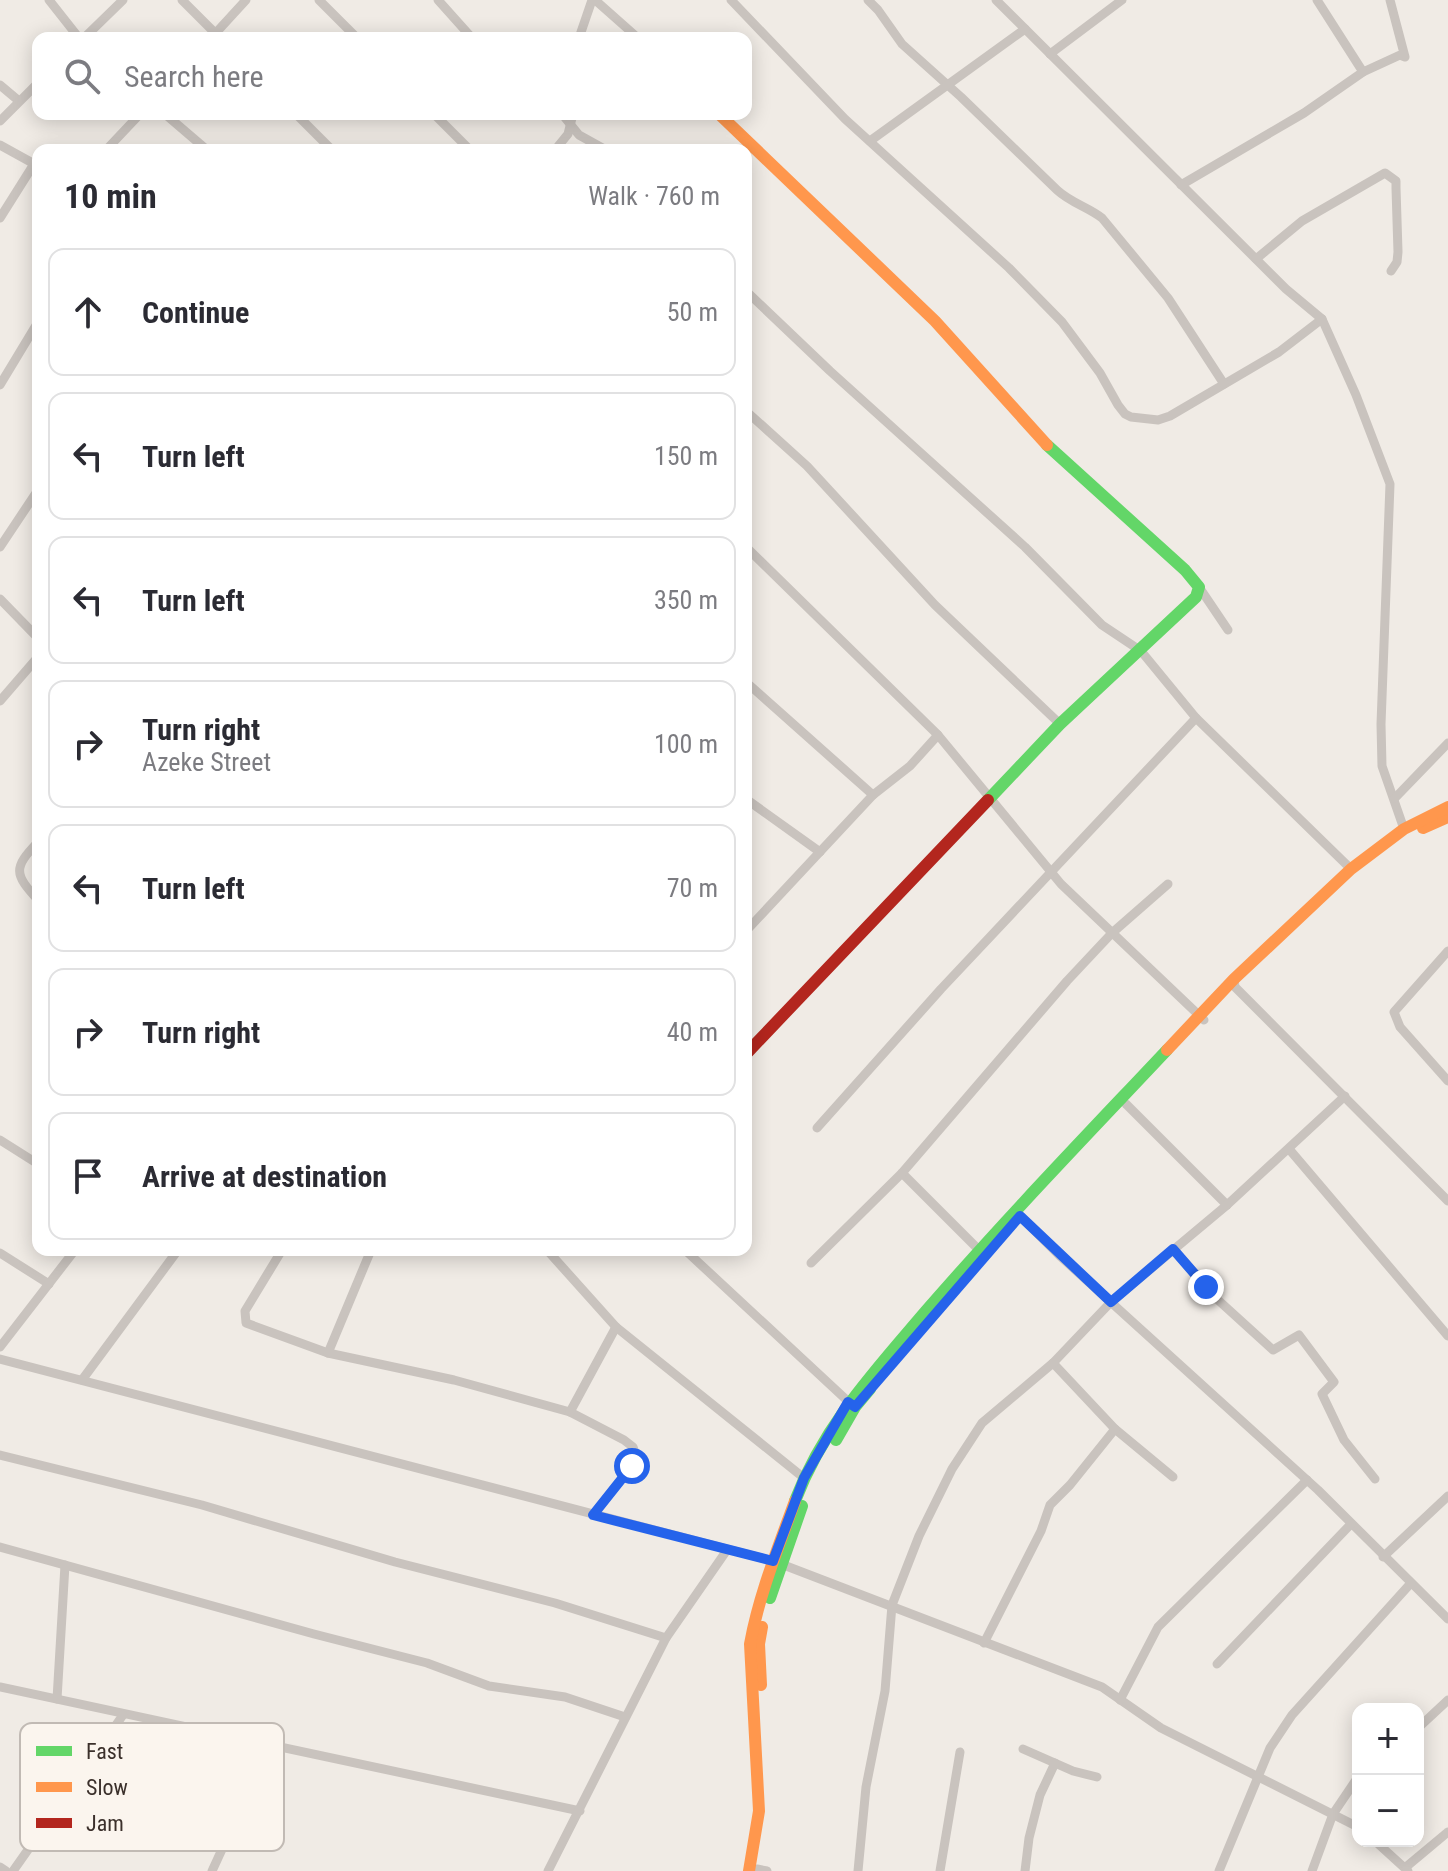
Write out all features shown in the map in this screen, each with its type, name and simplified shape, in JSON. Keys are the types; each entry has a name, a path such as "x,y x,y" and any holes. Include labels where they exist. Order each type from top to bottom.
{"main road":[{"path":"725,120 749,144"},
{"path":"752,147 936,322 1077,475 1185,570 1199,587 1196,597 1060,724 752,1048"},
{"path":"777,1562 804,1478 851,1405 979,1250 1234,983 1351,869 1404,829 1448,807"},
{"path":"1234,983 1356,874 1408,836 1448,817"},
{"path":"757,1871 759,1811 750,1644 755,1618 811,1481 851,1405 1201,1018"}],"street":[{"path":"49,0 77,32"},
{"path":"88,32 123,0"},
{"path":"182,0 211,32"},
{"path":"220,32 246,0"},
{"path":"319,0 351,32"},
{"path":"438,0 467,32"},
{"path":"581,32 594,0 631,32"},
{"path":"731,0 815,89 1009,268 1062,322 1100,373 1125,414 1158,420 1170,416 1279,352 1322,319"},
{"path":"868,0 902,44 1063,197 1102,218 1168,298 1224,384"},
{"path":"996,0 1256,259 1322,319 1356,395 1390,484 1382,766 1404,829"},
{"path":"1050,54 1122,0"},
{"path":"1317,0 1363,72"},
{"path":"1181,185 1304,113 1363,72 1400,55 1405,57 1390,0"},
{"path":"870,141 1025,29"},
{"path":"0,85 19,101"},
{"path":"0,121 32,89"},
{"path":"112,144 134,120"},
{"path":"172,120 200,144"},
{"path":"301,120 323,144"},
{"path":"440,120 464,144"},
{"path":"567,120 579,135 595,144"},
{"path":"560,144 572,120"},
{"path":"0,145 32,163"},
{"path":"0,218 32,171"},
{"path":"1256,259 1302,221 1385,173 1396,181 1398,252 1397,262 1391,271"},
{"path":"752,297 1025,547 1102,625 1141,651 1196,718 1351,869"},
{"path":"0,385 32,332"},
{"path":"752,417 816,476 935,605 1060,724"},
{"path":"0,547 32,499"},
{"path":"752,553 938,735 1051,874 1201,1018"},
{"path":"1199,587 1228,630"},
{"path":"0,599 32,630"},
{"path":"0,701 32,664"},
{"path":"752,687 873,795"},
{"path":"817,1128 941,989 1196,718"},
{"path":"752,925 873,795 910,766 938,735"},
{"path":"1395,798 1448,743"},
{"path":"752,803 820,852"},
{"path":"32,848 23,858 18,875 32,894"},
{"path":"811,1263 902,1173 1112,933 1168,884"},
{"path":"1448,951 1394,1012 1400,1027 1448,1081"},
{"path":"1234,983 1448,1201"},
{"path":"858,1871 866,1787 885,1691 892,1605 919,1536 952,1469 982,1423 1053,1363 1111,1302 1227,1205 1345,1096"},
{"path":"1126,1104 1227,1205"},
{"path":"0,1140 32,1160"},
{"path":"1289,1149 1448,1336"},
{"path":"902,1173 979,1250"},
{"path":"1020,1216 1307,1480 1448,1619"},
{"path":"1173,1249 1218,1300 1273,1350 1299,1335 1334,1382 1322,1394 1344,1440 1375,1479"},
{"path":"0,1253 49,1284"},
{"path":"0,1347 70,1256"},
{"path":"82,1380 174,1256"},
{"path":"278,1256 245,1311 244,1321 258,1329 328,1353 466,1383 570,1412 633,1447 635,1453 627,1473 593,1515"},
{"path":"328,1353 368,1256"},
{"path":"552,1256 616,1327 804,1478"},
{"path":"691,1256 851,1405"},
{"path":"570,1412 616,1327"},
{"path":"0,1359 777,1562 1102,1687 1161,1728 1352,1824"},
{"path":"1053,1363 1115,1429 1173,1477"},
{"path":"984,1643 1041,1531 1050,1505 1115,1429"},
{"path":"0,1455 202,1505 395,1562 555,1603 666,1638"},
{"path":"1120,1700 1158,1627 1307,1480"},
{"path":"1383,1557 1448,1496"},
{"path":"1217,1664 1351,1524"},
{"path":"0,1547 427,1663 489,1686 565,1697 625,1717"},
{"path":"548,1871 666,1638 727,1550"},
{"path":"57,1699 65,1565"},
{"path":"1219,1871 1270,1748 1292,1715 1411,1583"},
{"path":"0,1687 161,1723"},
{"path":"1424,1722 1448,1700"},
{"path":"117,1723 123,1715"},
{"path":"284,1749 580,1811"},
{"path":"1023,1749 1097,1777"},
{"path":"940,1871 960,1752"},
{"path":"1025,1871 1029,1838 1040,1795 1055,1763"},
{"path":"1312,1871 1333,1814 1352,1786"},
{"path":"1382,1847 1407,1869 1448,1832"},
{"path":"13,1871 27,1851"},
{"path":"212,1871 221,1851"},
{"path":"0,1867 6,1871"}],"traffic: fast":[{"path":"988,800 1060,724 1196,597 1199,587 1185,570 1047,445"},
{"path":"795,1501 807,1473 836,1423 870,1377 985,1244 1167,1050"},
{"path":"836,1440 855,1407 870,1389"},
{"path":"770,1598 802,1506"}],"traffic: slow":[{"path":"725,120 750,144"},
{"path":"752,146 935,321 1047,445"},
{"path":"1167,1050 1234,979 1351,869 1404,829 1448,807"},
{"path":"1423,828 1448,817"},
{"path":"749,1871 759,1811 750,1644 764,1590 795,1501"},
{"path":"761,1685 759,1644 762,1627"}],"traffic: jam":[{"path":"752,1048 988,800"}],"route":[{"path":"632,1466 593,1515 773,1561 804,1478 848,1402 855,1407 1020,1216 1111,1302 1173,1249 1206,1287"}]}
